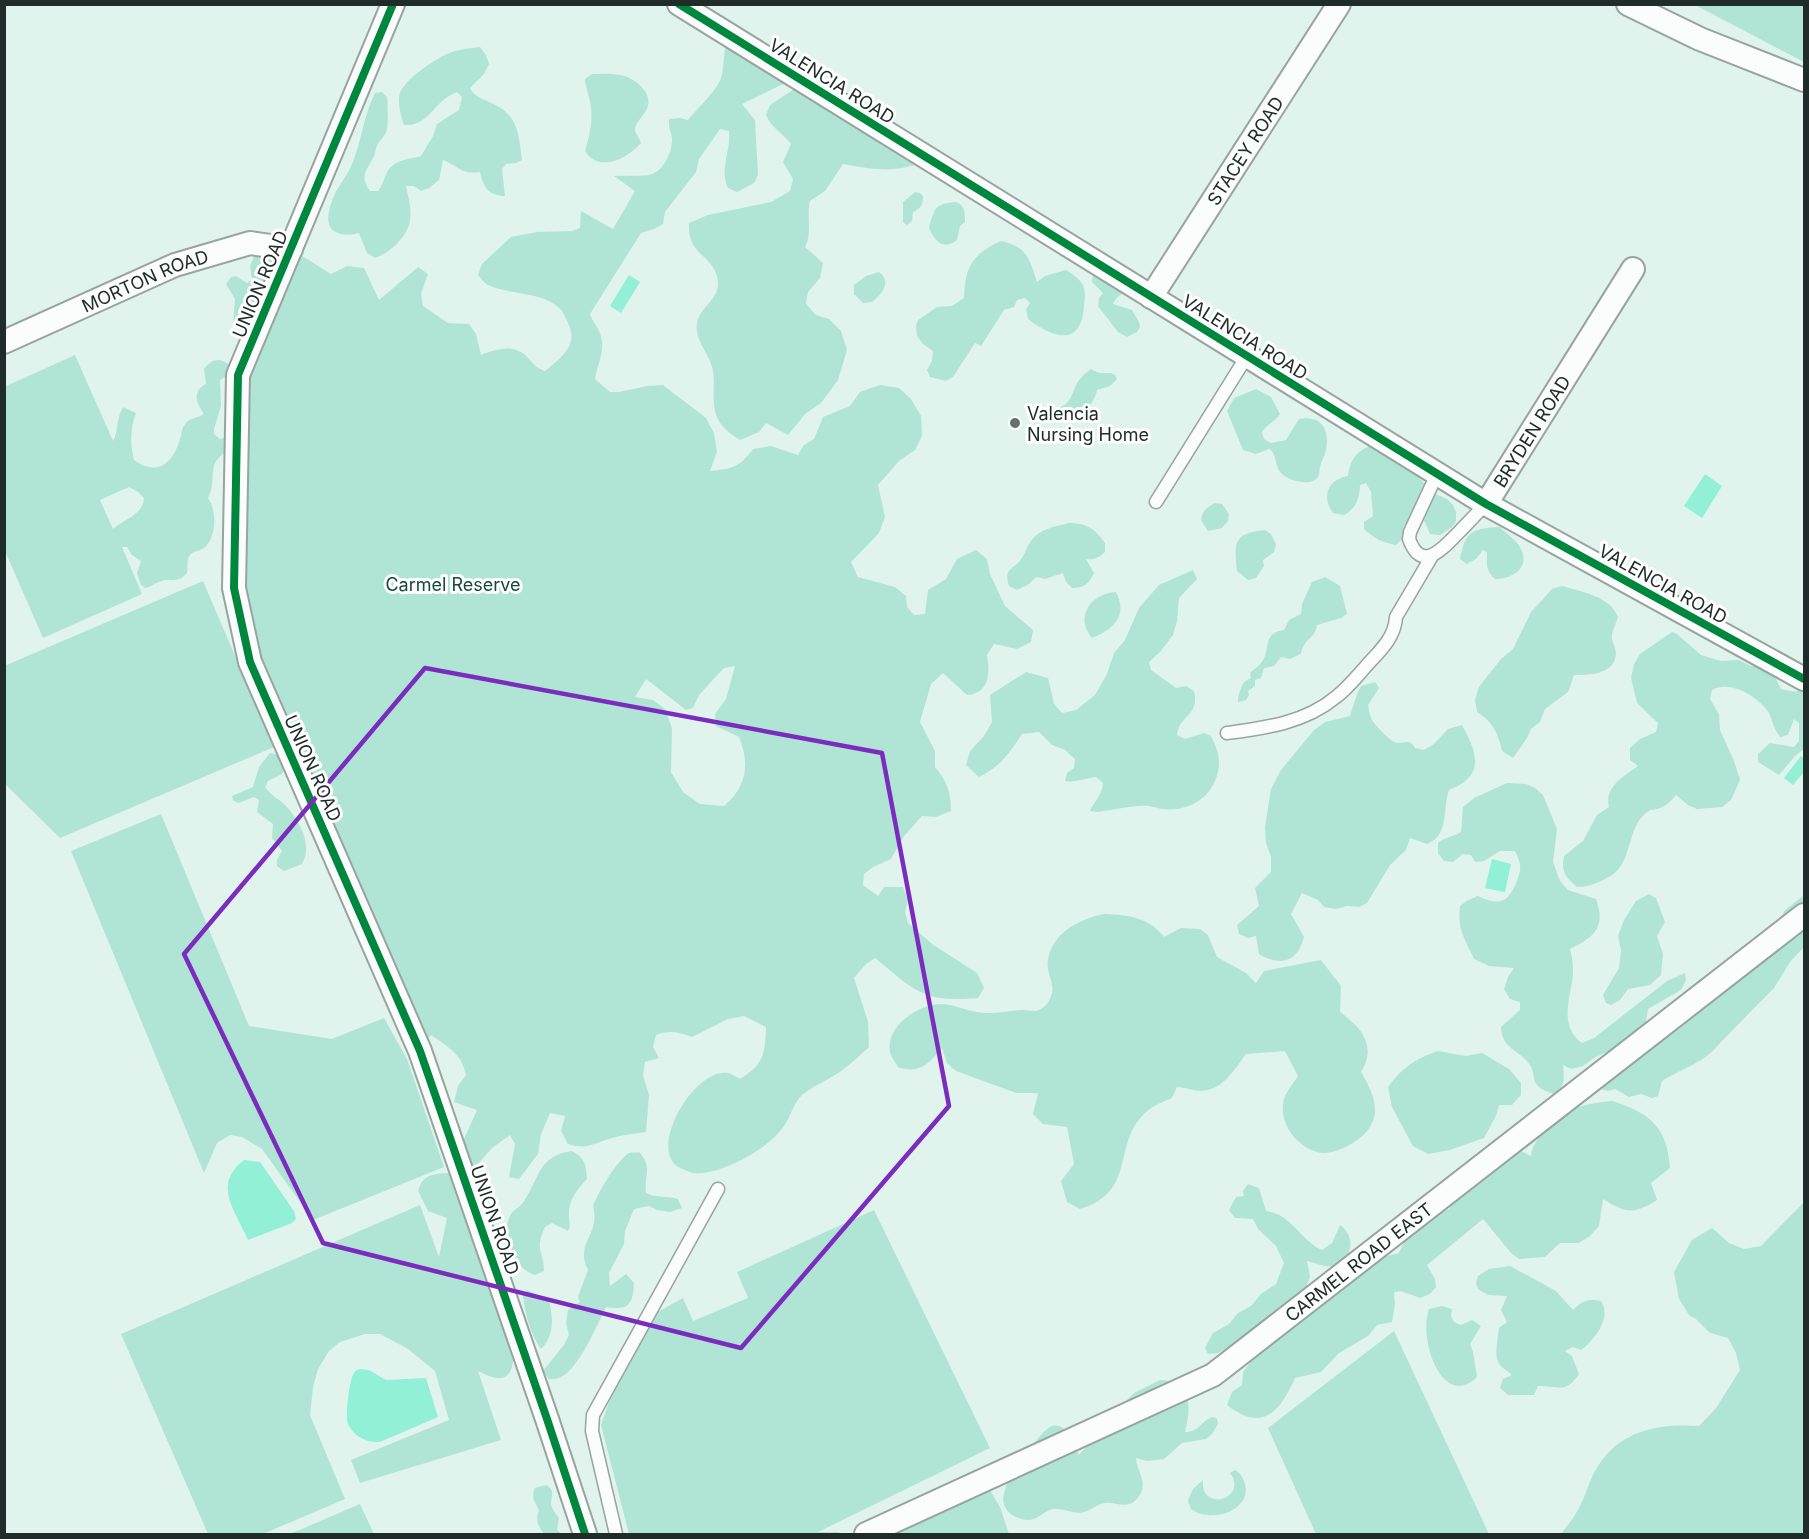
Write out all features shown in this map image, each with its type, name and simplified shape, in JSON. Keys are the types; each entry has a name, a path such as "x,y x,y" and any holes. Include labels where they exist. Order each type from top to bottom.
{"street":[{"name":"UNION ROAD","path":"393,4 238,375 234,588 250,662 420,1051 548,1419 585,1534"},
{"name":"VALENCIA ROAD","path":"679,4 1486,504 1804,680"},
{"name":"STACEY ROAD","path":"1151,297 1339,4"},
{"path":"1628,4 1700,39 1804,80"},
{"name":"MORTON ROAD","path":"4,342 175,265 250,243 291,249"},
{"name":"BRYDEN ROAD","path":"1486,504 1633,269"},
{"name":"CARMEL ROAD EAST","path":"866,1534 1214,1375 1804,915"}],"lane":[{"path":"1156,502 1247,356"},
{"path":"1432,556 1418,553 1409,539 1437,474"},
{"name":"BRYDEN ROAD","path":"1227,733 1259,729 1296,720 1322,708 1336,698 1384,647 1395,627 1396,617 1432,556 1438,553 1486,504"},
{"path":"616,1534 592,1431 593,1415 718,1190"}],"highlighted area":[{"path":"425,668 882,753 949,1106 741,1348 323,1243 184,954"}],"green space":[{"path":"1695,5 1804,5 1804,62"},
{"name":"Carmel Reserve","path":"728,34 800,79 781,85 742,104 755,120 758,175 754,183 737,192 728,188 725,167 729,131 720,129 699,159 696,172 665,212 663,224 641,233 590,314 599,331 602,343 595,379 610,392 663,385 706,418 714,433 717,452 710,471 735,466 744,460 753,449 771,446 798,455 804,445 814,439 823,417 850,406 860,392 880,385 899,388 911,399 921,416 922,436 915,450 899,461 878,485 885,517 879,533 851,562 858,577 895,587 906,596 907,607 914,615 925,614 928,590 946,579 957,559 976,550 987,559 990,574 1005,606 1033,630 1031,642 1017,649 994,644 987,655 987,681 975,693 967,695 943,673 931,684 920,722 935,751 935,767 948,787 951,811 936,817 922,816 904,836 891,859 864,874 863,885 878,896 884,887 903,887 908,900 905,912 908,923 932,944 977,973 984,988 978,998 932,996 900,979 875,958 866,964 854,978 868,1022 869,1047 840,1072 802,1095 784,1126 764,1146 728,1166 703,1173 693,1173 680,1168 671,1159 668,1145 678,1112 701,1083 715,1075 728,1073 740,1079 748,1074 762,1058 766,1027 744,1016 728,1019 692,1037 674,1032 656,1035 653,1047 659,1058 645,1062 643,1075 649,1095 646,1132 618,1136 589,1146 574,1146 568,1144 561,1131 565,1116 550,1113 541,1134 538,1154 519,1179 509,1177 515,1144 510,1135 492,1148 475,1167 464,1161 460,1148 477,1110 454,1102 458,1086 466,1075 464,1068 458,1056 431,1035 420,1051 250,662 234,588 251,328 238,328 233,325 235,299 226,284 231,277 236,276 247,283 252,280 250,266 256,251 291,249 331,274 347,266 364,268 379,300 418,267 428,274 421,294 423,306 448,323 469,324 476,334 481,355 494,350 513,349 525,355 536,367 545,371 562,356 570,344 571,331 563,312 546,300 488,285 478,275 482,264 511,237 537,232 572,231 580,228 581,211 613,229 635,191 614,176 648,175 660,168 667,159 672,143 669,119 688,120 716,88 722,73","holes":["735,666 726,699 715,714 716,726 739,737 745,756 744,774 738,791 724,806 700,804 683,792 671,772 672,728 665,709 653,700 635,697 646,679 686,710 693,708 699,695 724,668"]},
{"path":"480,47 489,64 484,74 470,88 473,93 506,112 512,118 518,132 522,160 506,164 502,169 505,196 499,196 488,190 480,172 464,171 443,160 439,180 429,188 421,191 414,186 406,186 410,203 409,226 397,243 387,252 375,258 367,253 359,233 336,232 329,224 328,218 334,196 350,169 375,93 382,92 387,97 388,123 387,130 365,173 365,181 370,191 378,191 392,166 400,161 421,156 437,124 459,110 462,97 457,92 449,96 420,122 404,125 399,101 403,88 421,70 441,57 455,51"},
{"path":"592,74 625,76 640,86 647,95 647,109 635,128 641,143 628,154 613,161 598,161 591,158 585,151 591,114 585,79"},
{"path":"805,82 929,159 897,169 866,168 843,164 825,191 810,201 809,235 805,247 823,263 820,278 808,292 806,304 816,315 829,319 841,331 847,350 838,380 821,403 805,414 788,435 766,423 759,432 740,440 721,424 714,408 712,367 699,340 697,323 702,312 716,294 718,282 712,266 692,242 689,223 708,215 771,202 790,191 793,179 783,162 791,144 766,115 770,105"},
{"path":"915,192 923,196 923,201 920,208 913,212 912,221 907,225 903,222 903,202"},
{"path":"956,202 963,207 965,222 960,226 957,240 948,245 940,243 929,228 934,212 936,208 944,204"},
{"path":"1001,241 1016,246 1026,254 1037,282 1045,276 1066,270 1083,284 1085,296 1078,328 1065,335 1047,331 1028,319 1026,309 1030,303 1025,298 1017,300 1014,307 1004,310 981,346 975,343 953,377 946,381 930,377 927,370 932,361 933,351 917,336 918,320 937,307 952,306 964,298 966,278 972,263 983,251"},
{"path":"1112,260 1125,267 1127,280 1125,289 1113,304 1132,310 1140,327 1137,332 1127,337 1118,332 1098,306 1099,298 1103,293 1092,282 1096,271"},
{"path":"879,272 885,280 884,288 872,302 863,303 854,294 854,285 866,276"},
{"path":"75,355 113,441 123,407 136,413 131,436 134,460 143,465 157,467 169,461 173,455 186,423 204,414 199,406 197,394 206,384 204,369 207,365 218,360 226,362 233,369 230,374 220,380 221,406 214,434 220,439 229,436 226,452 214,467 208,498 213,510 213,531 204,548 189,556 187,573 183,577 145,588 141,585 137,573 141,561 132,555 127,547 122,547 142,594 43,638 5,551 4,387","holes":["129,487 144,498 140,509 113,529 100,500"]},
{"path":"1091,369 1099,373 1111,373 1117,379 1110,386 1097,390 1093,400 1075,418 1065,422 1056,418 1054,413 1056,408 1062,407 1069,401 1077,383"},
{"path":"1256,389 1271,397 1280,414 1262,432 1264,439 1271,443 1286,440 1299,419 1313,419 1325,429 1326,450 1319,476 1315,480 1301,482 1285,477 1269,449 1256,454 1243,450 1227,411 1234,398"},
{"path":"1372,445 1400,461 1404,468 1417,475 1433,493 1447,499 1453,505 1456,521 1452,527 1440,535 1430,534 1425,522 1414,516 1404,525 1402,539 1396,545 1379,540 1364,529 1364,522 1373,516 1371,492 1366,483 1360,485 1358,499 1352,509 1344,515 1333,513 1327,501 1328,490 1336,481 1348,476 1350,465 1355,457"},
{"path":"1215,503 1222,504 1229,514 1228,521 1222,528 1208,531 1201,520 1202,514"},
{"path":"1069,523 1081,524 1090,528 1105,543 1105,552 1096,558 1086,559 1094,573 1088,583 1072,588 1066,582 1063,573 1045,579 1036,577 1029,584 1017,590 1009,586 1008,572 1022,558 1034,537 1048,529"},
{"path":"1500,527 1518,544 1524,558 1520,569 1515,573 1495,579 1488,570 1487,552 1483,550 1476,559 1467,564 1460,559 1465,542 1472,533 1483,528"},
{"path":"1265,530 1271,534 1276,544 1274,552 1263,560 1264,566 1256,578 1248,580 1237,571 1238,541 1241,537 1254,531"},
{"path":"1193,570 1197,579 1179,598 1173,635 1149,662 1151,670 1176,688 1186,686 1194,691 1194,706 1181,723 1177,735 1185,739 1204,733 1211,736 1216,747 1219,758 1217,775 1211,788 1201,799 1178,809 1142,806 1090,811 1100,794 1103,783 1096,777 1065,781 1067,773 1074,768 1075,759 1065,750 1052,745 1039,732 1022,734 1004,759 979,777 966,765 970,751 984,736 992,722 990,695 1026,672 1048,678 1054,704 1062,713 1076,710 1095,695 1107,674 1114,653 1125,640 1139,608 1159,585"},
{"path":"1325,577 1340,586 1347,614 1317,625 1314,633 1304,644 1301,654 1290,659 1281,657 1274,666 1264,668 1261,678 1255,680 1255,686 1248,691 1249,695 1246,700 1238,702 1244,682 1251,678 1250,673 1264,658 1272,635 1284,630 1289,620 1301,614 1302,604 1312,582"},
{"path":"203,581 274,747 60,838 5,784 4,666"},
{"path":"1562,586 1594,596 1609,604 1614,610 1618,617 1612,635 1616,651 1615,661 1601,672 1574,675 1568,692 1545,709 1540,722 1531,729 1513,758 1502,751 1494,728 1477,712 1475,700 1479,687 1501,659 1513,649 1531,612 1552,589"},
{"path":"1116,592 1120,608 1117,621 1107,630 1092,638 1085,622 1088,607 1099,597"},
{"path":"1672,632 1701,655 1721,661 1739,660 1751,666 1765,667 1773,673 1781,689 1796,692 1804,687 1804,749 1779,775 1758,762 1758,754 1770,743 1794,747 1799,741 1799,723 1794,719 1788,735 1780,737 1769,713 1749,694 1726,687 1712,690 1710,699 1719,714 1720,730 1740,780 1731,800 1722,807 1697,809 1676,795 1665,806 1650,810 1642,817 1636,826 1626,856 1615,873 1595,884 1577,887 1565,873 1564,856 1583,841 1597,815 1609,807 1609,794 1616,783 1638,766 1630,760 1630,748 1640,739 1656,732 1658,723 1637,703 1631,678 1634,664 1640,654"},
{"path":"1375,682 1379,688 1368,705 1371,718 1380,730 1395,742 1410,742 1415,748 1424,750 1434,744 1448,729 1462,725 1472,745 1475,763 1473,771 1461,784 1449,790 1444,821 1439,834 1427,844 1410,838 1406,850 1390,865 1367,903 1359,907 1347,906 1336,909 1324,907 1318,900 1302,893 1291,914 1304,937 1301,945 1293,957 1287,960 1267,958 1259,954 1256,936 1248,938 1239,934 1237,925 1259,906 1255,888 1271,872 1271,857 1266,843 1265,827 1271,789 1281,770 1314,730 1325,722 1350,716 1361,686"},
{"path":"270,753 281,755 286,765 282,774 268,781 265,787 292,813 306,842 302,864 284,871 277,866 277,860 282,851 272,838 273,824 257,812 259,800 254,797 238,803 233,800 232,796 253,787 259,767"},
{"path":"1507,783 1526,784 1543,795 1557,829 1553,862 1560,881 1568,890 1596,899 1599,909 1599,924 1596,930 1586,940 1570,949 1573,974 1568,1015 1575,1037 1582,1043 1594,1038 1667,981 1685,973 1686,980 1681,990 1648,1009 1645,1028 1583,1066 1571,1069 1563,1065 1562,1085 1554,1094 1537,1085 1527,1061 1508,1045 1502,1035 1501,1027 1520,1010 1520,1002 1510,999 1504,989 1514,968 1489,966 1474,959 1462,934 1460,922 1460,906 1468,900 1478,896 1498,901 1508,897 1519,874 1520,865 1516,853 1515,851 1500,851 1484,861 1475,862 1471,855 1463,854 1453,862 1444,861 1438,853 1438,843 1461,832 1463,807 1474,798"},
{"path":"161,814 249,1026 332,1039 384,1018 407,1059 444,1167 313,1220 262,1149 242,1137 230,1135 217,1143 204,1173 71,851"},
{"path":"1649,894 1656,898 1665,922 1657,936 1663,954 1661,975 1650,985 1628,989 1620,1000 1611,1005 1606,1003 1603,995 1619,968 1621,950 1618,936 1624,920 1636,901"},
{"path":"1804,895 1804,947 1790,962 1774,988 1714,1050 1662,1081 1658,1096 1652,1098 1641,1094 1629,1097 1615,1089 1608,1091 1597,1088 1632,1059 1663,1040 1781,921 1784,911"},
{"path":"1104,914 1130,916 1145,921 1164,937 1181,928 1200,929 1208,935 1217,957 1246,973 1256,983 1264,971 1321,960 1341,986 1340,1012 1355,1024 1365,1038 1368,1054 1361,1072 1371,1092 1375,1110 1370,1127 1353,1143 1339,1150 1323,1153 1307,1148 1289,1129 1283,1113 1285,1097 1298,1076 1285,1051 1246,1054 1227,1078 1216,1087 1201,1091 1177,1087 1172,1098 1147,1111 1134,1126 1117,1180 1110,1191 1098,1201 1080,1209 1067,1202 1061,1181 1074,1164 1067,1127 1043,1124 1033,1114 1038,1093 1016,1093 956,1071 947,1063 942,1048 924,1066 913,1069 899,1068 890,1052 893,1034 905,1019 923,1008 945,1004 989,1013 1036,1011 1047,1004 1052,992 1048,960 1055,942 1076,924"},
{"path":"1438,1051 1466,1056 1482,1053 1509,1069 1521,1083 1521,1095 1512,1105 1499,1105 1496,1116 1484,1138 1450,1150 1428,1154 1413,1146 1392,1107 1388,1087 1410,1064"},
{"path":"1613,1101 1638,1111 1655,1124 1661,1132 1670,1168 1651,1183 1657,1200 1642,1208 1630,1210 1603,1199 1599,1226 1590,1236 1579,1243 1560,1243 1545,1257 1519,1259 1511,1253 1483,1219 1427,1265 1435,1279 1436,1287 1430,1294 1420,1298 1401,1291 1394,1292 1392,1322 1377,1325 1368,1336 1339,1353 1321,1372 1295,1378 1283,1400 1268,1415 1260,1418 1250,1417 1227,1405 1232,1392 1242,1385 1243,1372 1255,1356 1379,1258 1399,1253 1413,1231 1425,1221 1449,1209 1464,1186 1476,1179 1488,1176 1489,1169 1519,1150 1531,1156 1539,1138 1551,1124 1567,1113 1593,1103"},
{"path":"572,1151 584,1162 587,1179 572,1200 568,1231 552,1223 545,1227 540,1241 544,1271 535,1275 520,1265 510,1250 508,1222 512,1212 523,1203 546,1163 552,1158"},
{"path":"639,1152 647,1167 646,1193 678,1199 682,1208 670,1212 649,1206 634,1209 625,1231 624,1244 609,1273 610,1286 626,1274 634,1283 631,1301 620,1308 606,1307 586,1347 573,1366 559,1378 549,1379 543,1371 564,1345 569,1335 566,1323 568,1310 580,1302 578,1297 588,1270 584,1252 594,1225 593,1206 603,1185 619,1162 629,1153"},
{"path":"448,1173 456,1176 514,1351 511,1369 505,1377 494,1377 478,1371 501,1440 360,1483 351,1460 449,1420 435,1371 408,1349 380,1334 365,1334 340,1342 329,1351 318,1369 313,1387 310,1415 345,1499 263,1534 208,1534 121,1334 420,1205 439,1257 447,1218 428,1211 418,1191 426,1178"},
{"path":"1248,1184 1259,1188 1266,1211 1283,1217 1314,1246 1322,1250 1332,1243 1340,1225 1348,1234 1349,1251 1342,1261 1332,1266 1307,1261 1310,1277 1305,1290 1260,1328 1249,1331 1218,1353 1208,1354 1205,1348 1213,1333 1229,1324 1238,1313 1251,1306 1261,1294 1276,1284 1284,1263 1276,1246 1258,1229 1253,1219 1235,1218 1229,1210 1236,1197 1244,1196 1243,1191"},
{"path":"1804,1202 1804,1534 1561,1534 1579,1508 1593,1475 1607,1454 1618,1444 1642,1431 1670,1426 1699,1426 1716,1408 1740,1370 1736,1353 1728,1338 1710,1333 1689,1315 1679,1299 1674,1272 1692,1240 1712,1228 1729,1243 1744,1249 1761,1246"},
{"path":"874,1210 990,1448 818,1532 844,1534 629,1534 601,1425 609,1402 654,1314 683,1298 693,1321 748,1298 737,1272"},
{"path":"1510,1266 1556,1291 1573,1310 1585,1301 1601,1301 1604,1308 1603,1321 1592,1340 1581,1350 1573,1347 1565,1351 1572,1356 1579,1374 1566,1387 1538,1386 1534,1395 1508,1395 1500,1388 1503,1379 1512,1375 1500,1365 1496,1352 1499,1328 1507,1322 1501,1310 1507,1296 1488,1295 1478,1289 1476,1283 1478,1276 1489,1269"},
{"path":"527,1290 549,1300 552,1326 549,1338 541,1349 527,1316 523,1295"},
{"path":"1442,1306 1452,1309 1451,1316 1454,1322 1461,1325 1472,1320 1481,1326 1470,1344 1477,1377 1464,1385 1453,1385 1444,1378 1436,1367 1430,1352 1426,1322 1429,1309"},
{"path":"1394,1331 1489,1534 1316,1534 1268,1428"},
{"path":"1160,1380 1179,1385 1187,1397 1188,1414 1185,1432 1194,1430 1213,1417 1217,1419 1218,1424 1206,1439 1182,1443 1164,1459 1147,1461 1136,1458 1143,1484 1143,1489 1137,1499 1123,1505 1102,1504 1080,1513 1053,1509 1035,1519 1028,1520 1015,1517 1007,1510 1003,1498 1008,1481 1046,1430 1056,1425 1065,1430 1073,1440 1079,1455 1086,1447 1107,1434 1126,1401 1134,1393"},
{"path":"1235,1470 1240,1473 1246,1491 1237,1507 1219,1515 1199,1513 1191,1509 1188,1500 1193,1489 1203,1480 1204,1490 1209,1496 1222,1499 1229,1495 1233,1490 1234,1482 1230,1473"},
{"path":"546,1485 552,1491 551,1504 559,1518 557,1530 562,1534 544,1534 538,1523 539,1510 533,1494 535,1488"},
{"path":"988,1487 1000,1507 1009,1534 866,1534"},
{"path":"360,1504 374,1534 290,1534"}],"shaded area":[{"path":"629,275 640,282 621,313 610,306"},
{"path":"1705,474 1722,486 1702,518 1684,506"},
{"path":"1801,756 1804,759 1804,772 1793,785 1784,778"},
{"path":"1492,859 1511,864 1505,892 1485,888"},
{"path":"244,1160 260,1162 294,1211 296,1219 292,1223 248,1240 229,1198 228,1188 234,1169"},
{"path":"369,1370 386,1380 426,1378 438,1417 380,1442 361,1438 348,1424 347,1414 352,1379 355,1371"}],"cycle path":[{"path":"393,4 238,375 234,588 250,662 420,1051 585,1534"},
{"path":"679,4 1486,504 1804,679"}],"place":[{"name":"Valencia Nursing Home","path":"1015,423"}]}
